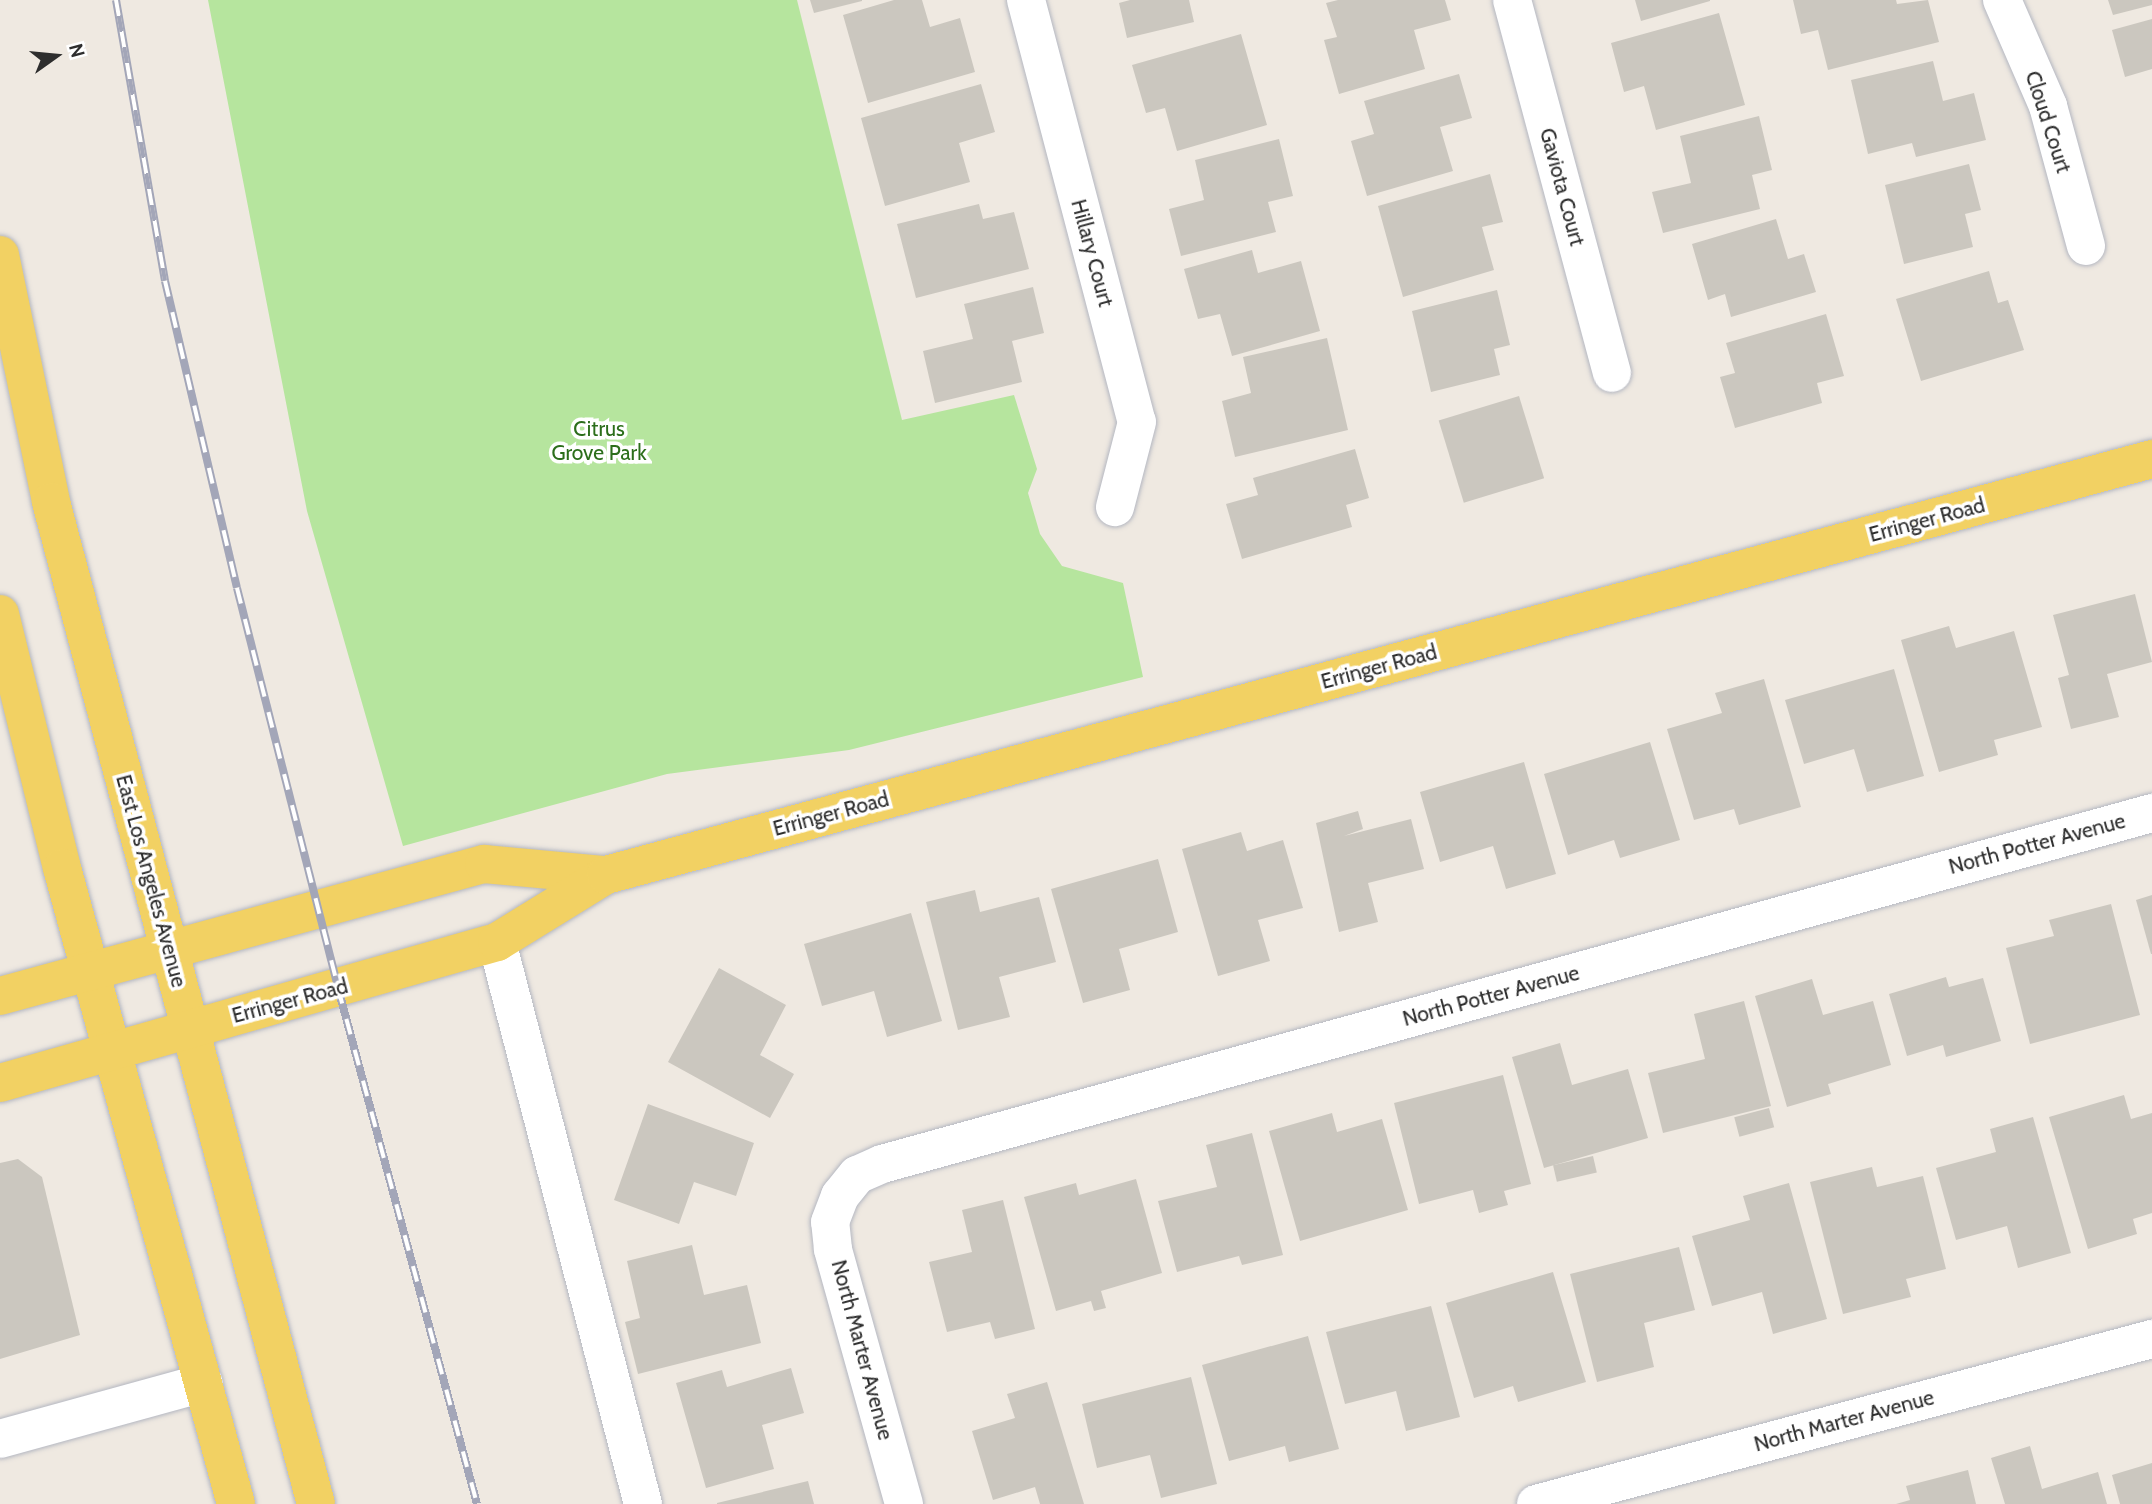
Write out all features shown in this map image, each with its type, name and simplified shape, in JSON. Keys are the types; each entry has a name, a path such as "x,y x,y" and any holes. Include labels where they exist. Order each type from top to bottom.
{"main road":[{"name":"East Los Angeles Avenue","path":"0,256 51,502 316,1504"},
{"name":"Erringer Road","path":"0,1083 497,942 606,875 2152,459"},
{"path":"0,614 91,971 236,1504"},
{"name":"Erringer Road","path":"0,996 484,863 606,875"}],"street":[{"name":"Hillary Court","path":"1026,0 1137,422 1115,507"},
{"name":"Gaviota Court","path":"1512,0 1612,373"},
{"name":"Cloud Court","path":"2003,0 2048,106 2086,246"},
{"name":"North Potter Avenue","path":"840,1196 857,1175 882,1164 2152,813"},
{"path":"497,942 643,1504"},
{"name":"North Marter Avenue","path":"840,1196 830,1222 833,1249 904,1504"},
{"name":"North Marter Avenue","path":"1536,1504 2152,1339"},
{"path":"0,1439 203,1383"}],"green space":[{"name":"Citrus Grove Park","path":"208,0 797,0 902,420 1014,395 1037,469 1028,493 1040,534 1062,566 1123,583 1143,677 849,750 667,774 403,846 307,511"}],"building":[{"path":"810,0 862,0 862,1 814,13"},
{"path":"894,0 922,0 930,27 960,18 975,72 868,103 843,15"},
{"path":"1130,0 1189,0 1194,22 1127,38 1119,3"},
{"path":"1338,0 1445,0 1451,20 1414,30 1425,69 1339,94 1324,40 1337,37 1326,3"},
{"path":"1635,0 1710,0 1710,1 1641,21"},
{"path":"1793,0 1896,0 1897,4 1928,0 1939,42 1828,70 1818,30 1801,34"},
{"path":"2108,0 2152,0 2152,5 2113,15"},
{"path":"1719,13 1745,105 1656,130 1644,86 1624,92 1611,43"},
{"path":"2152,19 2152,69 2125,77 2112,30"},
{"path":"1241,34 1267,125 1177,151 1165,108 1146,113 1132,65"},
{"path":"1933,61 1943,101 1974,93 1986,140 1916,157 1912,143 1868,154 1851,80"},
{"path":"1459,74 1472,118 1440,127 1453,171 1367,196 1351,141 1374,134 1364,101"},
{"path":"981,84 995,132 959,143 970,182 885,206 861,118"},
{"path":"1759,116 1772,170 1752,175 1760,209 1663,233 1652,192 1691,183 1680,136"},
{"path":"1279,139 1293,196 1268,202 1276,232 1181,256 1169,209 1204,200 1195,160"},
{"path":"1969,164 1981,210 1965,214 1973,247 1904,264 1885,185"},
{"path":"1490,174 1503,222 1482,227 1494,270 1403,297 1378,206"},
{"path":"979,204 983,219 1014,212 1029,269 916,298 897,224"},
{"path":"1776,219 1788,259 1804,254 1816,292 1731,317 1725,294 1708,300 1692,244"},
{"path":"1252,250 1258,273 1301,261 1320,331 1232,356 1220,314 1198,319 1184,269"},
{"path":"1989,271 1998,303 2008,300 2024,350 1921,381 1896,299"},
{"path":"1033,287 1044,333 1012,341 1022,382 935,403 923,351 973,339 964,304"},
{"path":"1497,290 1510,345 1494,349 1500,375 1431,392 1412,311"},
{"path":"1826,314 1844,376 1817,383 1822,403 1735,428 1720,377 1735,373 1726,343"},
{"path":"1327,338 1348,430 1235,457 1222,401 1251,393 1243,357"},
{"path":"1519,396 1544,478 1464,503 1439,421"},
{"path":"1355,449 1369,498 1346,505 1352,527 1242,559 1226,504 1258,495 1253,478"},
{"path":"2135,594 2152,662 2107,674 2119,717 2071,729 2058,678 2069,675 2053,615"},
{"path":"1949,626 1956,648 2014,631 2042,727 1994,740 1998,755 1939,772 1901,640"},
{"path":"1894,669 1924,776 1867,792 1854,749 1804,764 1785,700"},
{"path":"1764,679 1801,807 1739,825 1734,809 1694,820 1667,729 1722,713 1715,693"},
{"path":"1650,742 1680,840 1620,858 1614,840 1568,855 1544,774"},
{"path":"1524,762 1556,874 1506,889 1493,846 1440,862 1420,792"},
{"path":"1358,811 1363,829 1344,836 1411,819 1424,869 1368,883 1378,922 1339,932 1316,823"},
{"path":"1241,832 1247,851 1283,840 1303,908 1258,920 1270,961 1218,976 1182,849"},
{"path":"1158,859 1178,932 1119,949 1130,990 1083,1003 1051,889"},
{"path":"975,890 980,912 1039,897 1056,962 999,977 1010,1017 958,1030 926,902"},
{"path":"2152,895 2152,954 2151,954 2136,900"},
{"path":"2111,904 2140,1015 2030,1044 2006,948 2054,936 2049,920"},
{"path":"911,913 942,1021 887,1037 874,991 822,1006 804,944"},
{"path":"719,968 786,1005 760,1055 794,1074 770,1118 668,1062"},
{"path":"1946,977 1949,987 1983,978 2001,1041 1946,1057 1943,1045 1907,1056 1889,994"},
{"path":"1812,979 1823,1015 1873,1001 1891,1065 1828,1084 1831,1094 1787,1107 1755,996"},
{"path":"1744,1001 1771,1106 1663,1133 1648,1073 1705,1059 1694,1014"},
{"path":"1560,1043 1572,1085 1628,1069 1648,1138 1544,1168 1512,1057"},
{"path":"1503,1075 1531,1184 1504,1191 1508,1205 1479,1213 1473,1190 1419,1204 1394,1103"},
{"path":"2124,1095 2131,1119 2152,1113 2152,1213 2133,1219 2137,1234 2088,1249 2049,1117"},
{"path":"648,1104 754,1143 736,1196 694,1182 679,1224 614,1200"},
{"path":"1769,1108 1774,1127 1739,1137 1734,1117"},
{"path":"1332,1113 1337,1132 1382,1119 1408,1210 1300,1241 1269,1131"},
{"path":"2033,1117 2071,1253 2018,1268 2007,1226 1956,1240 1936,1168 1996,1152 1990,1129"},
{"path":"1252,1133 1283,1255 1242,1265 1239,1256 1177,1272 1158,1201 1217,1187 1206,1145"},
{"path":"1593,1156 1597,1173 1557,1182 1553,1165"},
{"path":"18,1159 42,1177 80,1335 0,1359 0,1163"},
{"path":"1872,1167 1877,1187 1923,1176 1946,1269 1906,1279 1911,1297 1843,1314 1810,1182"},
{"path":"1136,1179 1162,1273 1101,1291 1106,1308 1094,1311 1091,1301 1056,1311 1024,1197 1076,1183 1079,1195"},
{"path":"1789,1183 1827,1319 1773,1334 1762,1292 1712,1306 1692,1236 1750,1220 1743,1196"},
{"path":"1003,1200 1035,1329 995,1339 990,1322 947,1332 929,1262 972,1252 962,1210"},
{"path":"692,1245 704,1295 747,1285 761,1343 638,1374 625,1322 640,1318 627,1261"},
{"path":"1679,1247 1695,1310 1644,1323 1654,1367 1597,1382 1570,1274"},
{"path":"1553,1272 1586,1382 1518,1402 1513,1386 1474,1398 1446,1303"},
{"path":"1431,1306 1460,1417 1406,1431 1396,1391 1345,1404 1326,1332"},
{"path":"1308,1336 1339,1449 1289,1462 1285,1446 1229,1461 1202,1365"},
{"path":"791,1368 804,1413 762,1425 774,1469 706,1488 676,1383 722,1370 727,1387"},
{"path":"1191,1377 1217,1484 1161,1498 1150,1455 1097,1468 1082,1404"},
{"path":"1047,1382 1084,1504 1040,1504 1035,1487 993,1500 972,1431 1015,1418 1007,1394"},
{"path":"2030,1446 2042,1489 2098,1472 2107,1504 2005,1504 1991,1458"},
{"path":"2152,1463 2152,1504 2120,1504 2112,1475"},
{"path":"1968,1470 1976,1504 1896,1504 1910,1500 1906,1486"},
{"path":"808,1481 814,1504 717,1504 717,1503"}],"railway":[{"path":"116,0 165,281 237,588 338,988 477,1504"}]}
